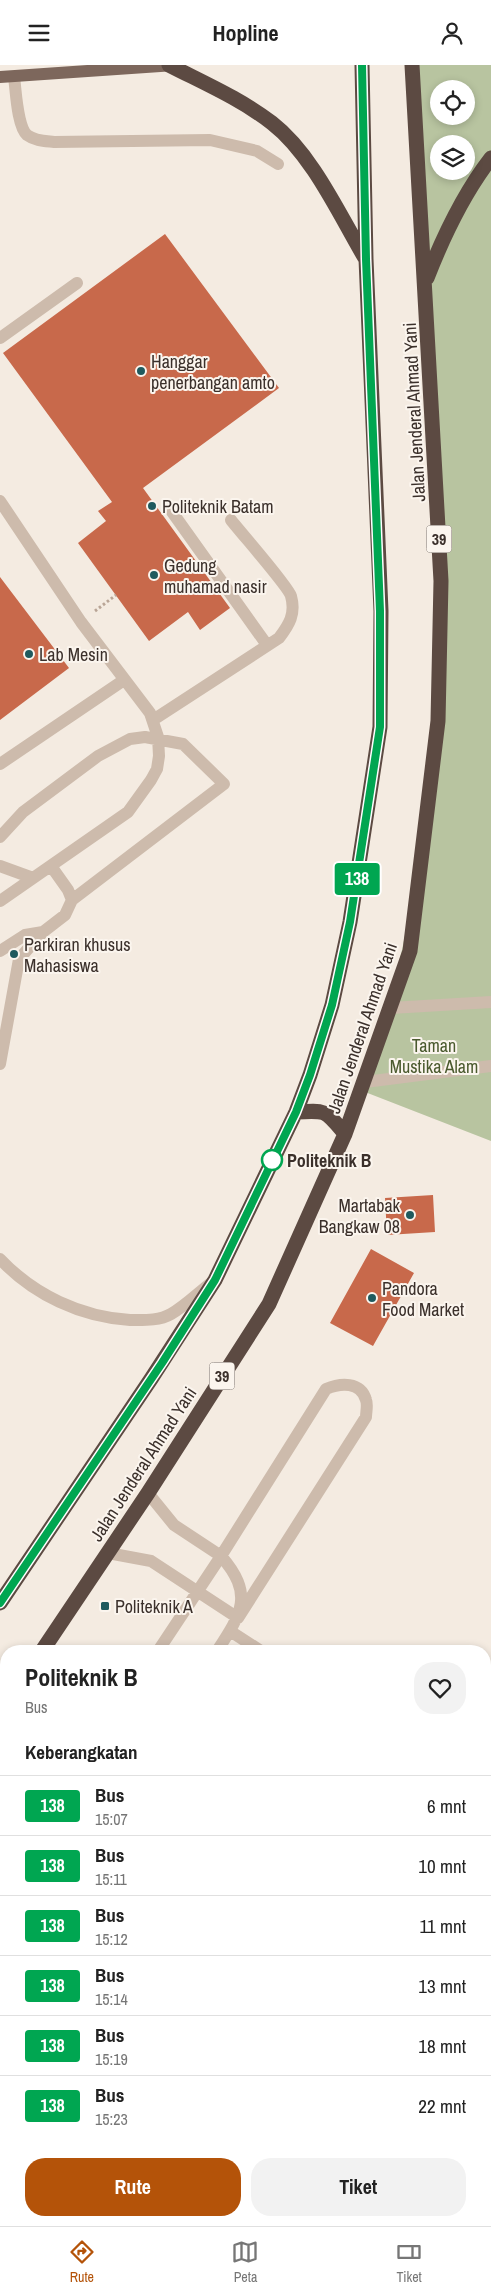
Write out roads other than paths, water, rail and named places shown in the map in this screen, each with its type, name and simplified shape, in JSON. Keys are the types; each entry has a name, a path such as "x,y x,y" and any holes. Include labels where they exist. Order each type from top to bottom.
{"highway":[{"path":"169,65 243,103 273,123 293,143 313,169 366,259"},
{"name":"Jalan Jenderal Ahmad Yani","path":"0,1603 167,1355 215,1280 296,1112 332,1005 350,922 380,727 380,611 366,259 362,65"},
{"name":"Jalan Jenderal Ahmad Yani","path":"46,1645 148,1493 269,1304 345,1134 366,1081 410,951 438,721 441,581 426,282 412,65"},
{"path":"426,282 456,217 482,169 491,158"},
{"path":"296,1112 320,1110 329,1114 345,1134"}],"main road":[{"path":"0,77 175,65"}],"street":[{"path":"14,77 22,127 26,135 36,140 108,142 210,140 257,151 278,163"},
{"path":"0,338 77,283"},
{"path":"0,501 81,622 150,713 158,740 157,769 128,812 0,901"},
{"path":"170,509 267,645"},
{"path":"153,720 279,638 290,625 293,614 291,594 231,520"},
{"path":"0,764 124,680"},
{"path":"0,837 23,812 98,756 130,739 145,737 184,744 224,784 72,900 65,915 43,932 19,959 0,1064"},
{"path":"51,865 68,890 72,900"},
{"path":"0,866 33,878"},
{"path":"0,951 25,935 43,932"},
{"path":"390,1008 491,1002"},
{"path":"366,1081 491,1066"},
{"path":"0,1259 24,1281 65,1305 106,1318 148,1321 170,1315 215,1280"},
{"path":"162,1645 326,1389 339,1383 356,1387 366,1400 366,1417 221,1645"},
{"path":"148,1493 174,1525 220,1556 235,1572 242,1594 238,1618"},
{"path":"108,1553 151,1561 238,1618"},
{"path":"230,1631 252,1645"}],"place":[{"name":"Hanggar penerbangan amto","path":"141,371"},
{"name":"Politeknik Batam","path":"152,506"},
{"name":"Gedung muhamad nasir","path":"154,575"},
{"name":"Lab Mesin","path":"29,654"},
{"name":"Parkiran khusus Mahasiswa","path":"14,954"},
{"name":"Politeknik B","path":"272,1160"},
{"name":"Martabak Bangkaw 08","path":"410,1215"},
{"name":"Pandora Food Market","path":"372,1298"},
{"name":"Politeknik A","path":"105,1606"}],"park label":[{"name":"Taman Mustika Alam","path":"434,1056"}]}
